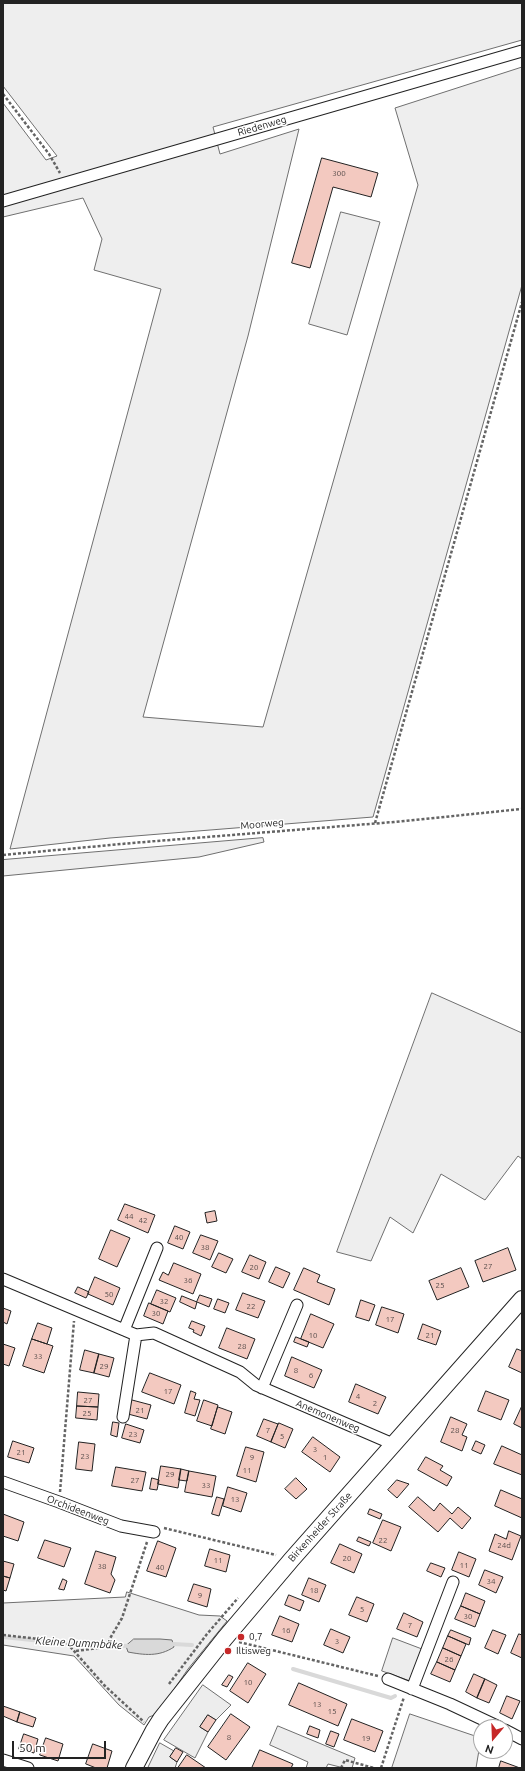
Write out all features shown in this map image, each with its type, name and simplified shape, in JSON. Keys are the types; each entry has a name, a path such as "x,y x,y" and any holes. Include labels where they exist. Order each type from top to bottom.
{"street":[{"name":"Riedenweg","path":"3,201 522,51"},
{"path":"124,1330 157,1248"},
{"name":"Anemonenweg","path":"3,1279 136,1335 154,1333 240,1372 262,1388 393,1444"},
{"name":"Birkenheider Straße","path":"134,1768 154,1730 186,1686 292,1559 522,1299"},
{"path":"262,1388 297,1305"},
{"path":"123,1417 136,1335"},
{"name":"Orchideenweg","path":"3,1482 121,1526 152,1532"},
{"path":"410,1688 453,1582"},
{"path":"388,1680 481,1719"},
{"path":"513,1734 522,1739"},
{"path":"3,1760 28,1768"}],"path":[{"path":"3,94 48,154 65,183"},
{"path":"375,823 522,302"},
{"name":"Moorweg","path":"3,855 522,809"},
{"path":"59,1502 75,1309"},
{"path":"76,1651 105,1647 122,1618 152,1532 166,1528 276,1555"},
{"path":"3,1635 66,1642 76,1651 104,1685 154,1730"},
{"path":"233,1641 370,1673 388,1680"},
{"path":"381,1768 410,1688"},
{"path":"341,1768 345,1760 374,1768"}],"shaded area":[{"path":"3,3 522,3 522,40 213,127 220,154 299,129 248,336 143,717 263,727 418,185 395,108 522,67 522,285 373,817 110,838 10,849 161,289 94,270 102,239 83,198 3,217 3,103 46,160 57,156 3,86"},
{"path":"341,212 380,222 347,335 309,324"},
{"path":"263,838 264,842 199,857 3,876 3,860"},
{"path":"432,993 522,1033 522,1159 518,1156 485,1200 441,1174 413,1233 390,1217 371,1261 337,1252"},
{"path":"127,1592 199,1615 220,1616 227,1621 188,1669 157,1714 149,1717 144,1725 119,1705 74,1656 3,1645 3,1603 125,1597"},
{"path":"393,1638 422,1649 410,1681 382,1671"},
{"path":"134,1639 172,1640 174,1647 157,1654 128,1652 126,1646"},
{"path":"203,1685 231,1705 216,1720 208,1715 200,1727 208,1732 195,1758 164,1740"},
{"path":"410,1714 473,1735 473,1759 478,1759 476,1768 392,1768"},
{"path":"278,1726 355,1758 352,1768 344,1768 328,1764 326,1768 306,1768 308,1762 270,1745"},
{"path":"160,1743 174,1751 170,1757 177,1762 175,1768 148,1768"}],"building":[{"path":"322,158 378,173 371,197 333,187 310,268 292,263"},
{"path":"125,1204 155,1215 148,1233 118,1220"},
{"path":"215,1211 217,1221 207,1223 205,1213"},
{"path":"175,1226 190,1232 183,1249 168,1243"},
{"path":"111,1230 130,1238 117,1267 99,1259"},
{"path":"201,1235 218,1241 210,1260 193,1253"},
{"path":"508,1248 516,1270 483,1282 475,1261"},
{"path":"219,1253 233,1259 226,1273 212,1267"},
{"path":"250,1255 266,1262 259,1279 242,1272"},
{"path":"174,1263 201,1274 193,1294 159,1280 163,1272 168,1275"},
{"path":"276,1267 290,1273 283,1288 269,1282"},
{"path":"304,1268 320,1275 317,1282 335,1289 329,1305 294,1290"},
{"path":"461,1268 469,1287 437,1300 429,1281"},
{"path":"95,1277 120,1288 113,1305 88,1294"},
{"path":"78,1287 89,1292 86,1298 75,1293"},
{"path":"157,1290 176,1298 170,1312 151,1304"},
{"path":"243,1293 265,1301 258,1318 236,1310"},
{"path":"200,1295 212,1299 209,1307 197,1302"},
{"path":"182,1296 197,1302 195,1309 180,1302"},
{"path":"218,1299 229,1303 225,1313 214,1309"},
{"path":"361,1300 375,1305 369,1321 356,1317"},
{"path":"149,1303 168,1311 163,1324 144,1316"},
{"path":"382,1307 404,1314 398,1333 376,1325"},
{"path":"3,1308 11,1311 7,1324 3,1322"},
{"path":"311,1314 334,1324 323,1348 301,1339"},
{"path":"192,1321 205,1326 201,1336 189,1328"},
{"path":"38,1323 52,1328 47,1344 32,1339"},
{"path":"423,1324 441,1331 436,1345 418,1339"},
{"path":"227,1328 255,1339 247,1359 219,1348"},
{"path":"296,1337 309,1342 307,1347 294,1342"},
{"path":"32,1339 53,1346 44,1373 23,1366"},
{"path":"3,1344 15,1348 9,1366 3,1364"},
{"path":"517,1349 522,1351 522,1373 509,1367"},
{"path":"85,1350 99,1354 94,1373 80,1370"},
{"path":"99,1354 114,1358 109,1377 94,1373"},
{"path":"292,1357 322,1370 314,1388 285,1376"},
{"path":"150,1373 181,1385 174,1404 142,1392"},
{"path":"356,1384 386,1397 378,1414 349,1402"},
{"path":"191,1391 196,1393 194,1399 200,1400 195,1416 185,1413"},
{"path":"486,1391 509,1400 501,1420 478,1411"},
{"path":"78,1392 99,1394 98,1407 77,1406"},
{"path":"132,1400 151,1405 147,1419 128,1414"},
{"path":"204,1400 218,1405 212,1426 197,1421"},
{"path":"77,1406 98,1407 97,1420 76,1418"},
{"path":"522,1406 522,1428 514,1424"},
{"path":"218,1407 232,1412 225,1434 211,1429"},
{"path":"451,1417 467,1424 462,1435 467,1437 462,1451 441,1442"},
{"path":"264,1419 278,1424 271,1442 257,1436"},
{"path":"113,1422 119,1423 117,1437 111,1435"},
{"path":"279,1423 293,1429 285,1448 271,1442"},
{"path":"126,1424 144,1430 140,1443 122,1438"},
{"path":"313,1437 340,1457 330,1472 302,1452"},
{"path":"13,1441 34,1448 29,1463 8,1457"},
{"path":"476,1441 485,1445 481,1454 472,1450"},
{"path":"79,1442 95,1444 92,1471 76,1469"},
{"path":"502,1446 522,1455 522,1475 494,1464"},
{"path":"246,1447 264,1452 256,1482 237,1476"},
{"path":"426,1457 443,1466 440,1470 452,1477 447,1486 418,1470"},
{"path":"161,1466 181,1469 178,1488 158,1484"},
{"path":"116,1467 146,1472 142,1491 112,1486"},
{"path":"181,1469 189,1471 187,1481 179,1480"},
{"path":"189,1471 216,1476 212,1497 185,1492"},
{"path":"152,1478 159,1480 157,1490 150,1489"},
{"path":"296,1478 307,1489 296,1499 285,1489"},
{"path":"397,1480 409,1484 397,1498 388,1490"},
{"path":"228,1487 247,1493 241,1512 223,1506"},
{"path":"501,1490 522,1499 522,1518 495,1506"},
{"path":"217,1497 224,1499 219,1516 212,1514"},
{"path":"418,1497 434,1511 440,1503 452,1514 458,1507 471,1518 462,1529 450,1518 438,1532 409,1507"},
{"path":"370,1509 382,1514 380,1519 368,1514"},
{"path":"3,1514 24,1522 18,1541 3,1536"},
{"path":"383,1520 401,1527 391,1551 373,1543"},
{"path":"509,1531 521,1536 512,1560 489,1551 495,1534 506,1539"},
{"path":"359,1537 371,1542 369,1546 357,1541"},
{"path":"45,1540 71,1548 64,1567 38,1558"},
{"path":"158,1541 176,1548 166,1577 147,1571"},
{"path":"340,1544 362,1554 354,1573 331,1563"},
{"path":"210,1549 230,1555 226,1572 205,1566"},
{"path":"96,1551 116,1557 111,1574 115,1580 110,1593 85,1584"},
{"path":"459,1552 476,1559 469,1577 452,1570"},
{"path":"3,1561 14,1564 10,1578 3,1576"},
{"path":"431,1563 445,1568 441,1577 427,1571"},
{"path":"485,1570 503,1577 496,1593 479,1585"},
{"path":"3,1576 10,1578 6,1591 3,1590"},
{"path":"309,1578 326,1585 319,1602 302,1595"},
{"path":"63,1579 67,1581 64,1590 59,1589"},
{"path":"194,1584 211,1589 207,1607 188,1601"},
{"path":"466,1593 485,1601 480,1614 461,1606"},
{"path":"289,1595 304,1601 300,1611 285,1605"},
{"path":"357,1597 374,1604 367,1622 349,1615"},
{"path":"461,1606 480,1614 475,1627 455,1619"},
{"path":"404,1613 423,1622 417,1637 397,1629"},
{"path":"280,1616 299,1624 292,1642 272,1635"},
{"path":"331,1629 350,1637 343,1653 324,1645"},
{"path":"451,1630 471,1638 469,1645 448,1636"},
{"path":"493,1630 506,1635 498,1654 485,1648"},
{"path":"519,1634 522,1635 522,1658 511,1653"},
{"path":"448,1636 466,1644 461,1656 443,1648"},
{"path":"443,1648 461,1656 455,1670 437,1662"},
{"path":"437,1662 455,1670 450,1682 431,1674"},
{"path":"248,1663 266,1674 248,1703 230,1691"},
{"path":"474,1674 485,1679 477,1698 466,1692"},
{"path":"229,1675 233,1677 227,1687 222,1685"},
{"path":"485,1679 497,1685 489,1703 477,1698"},
{"path":"299,1683 347,1704 338,1726 289,1705"},
{"path":"507,1696 520,1701 512,1719 500,1713"},
{"path":"3,1706 20,1712 17,1722 3,1716"},
{"path":"20,1712 36,1718 33,1727 17,1722"},
{"path":"231,1714 250,1727 226,1760 208,1747"},
{"path":"208,1715 216,1720 208,1732 200,1727"},
{"path":"352,1719 383,1731 375,1752 344,1740"},
{"path":"310,1726 320,1730 318,1738 307,1734"},
{"path":"331,1731 339,1734 334,1747 326,1744"},
{"path":"24,1734 38,1739 34,1753 19,1749"},
{"path":"46,1738 63,1744 58,1761 40,1755"},
{"path":"93,1744 112,1751 107,1768 96,1768 86,1764"},
{"path":"176,1748 183,1752 177,1762 170,1757"},
{"path":"260,1750 293,1764 291,1768 252,1768"},
{"path":"187,1755 206,1768 178,1768"},
{"path":"501,1761 520,1768 499,1768"}],"waterway":[{"name":"Kleine Dummbäke","path":"3,1637 80,1645 131,1646"},
{"path":"173,1644 192,1645"},
{"path":"293,1669 391,1698 395,1696"}],"place":[{"name":"0,7","path":"241,1637"},
{"name":"Iltisweg","path":"228,1651"}]}
